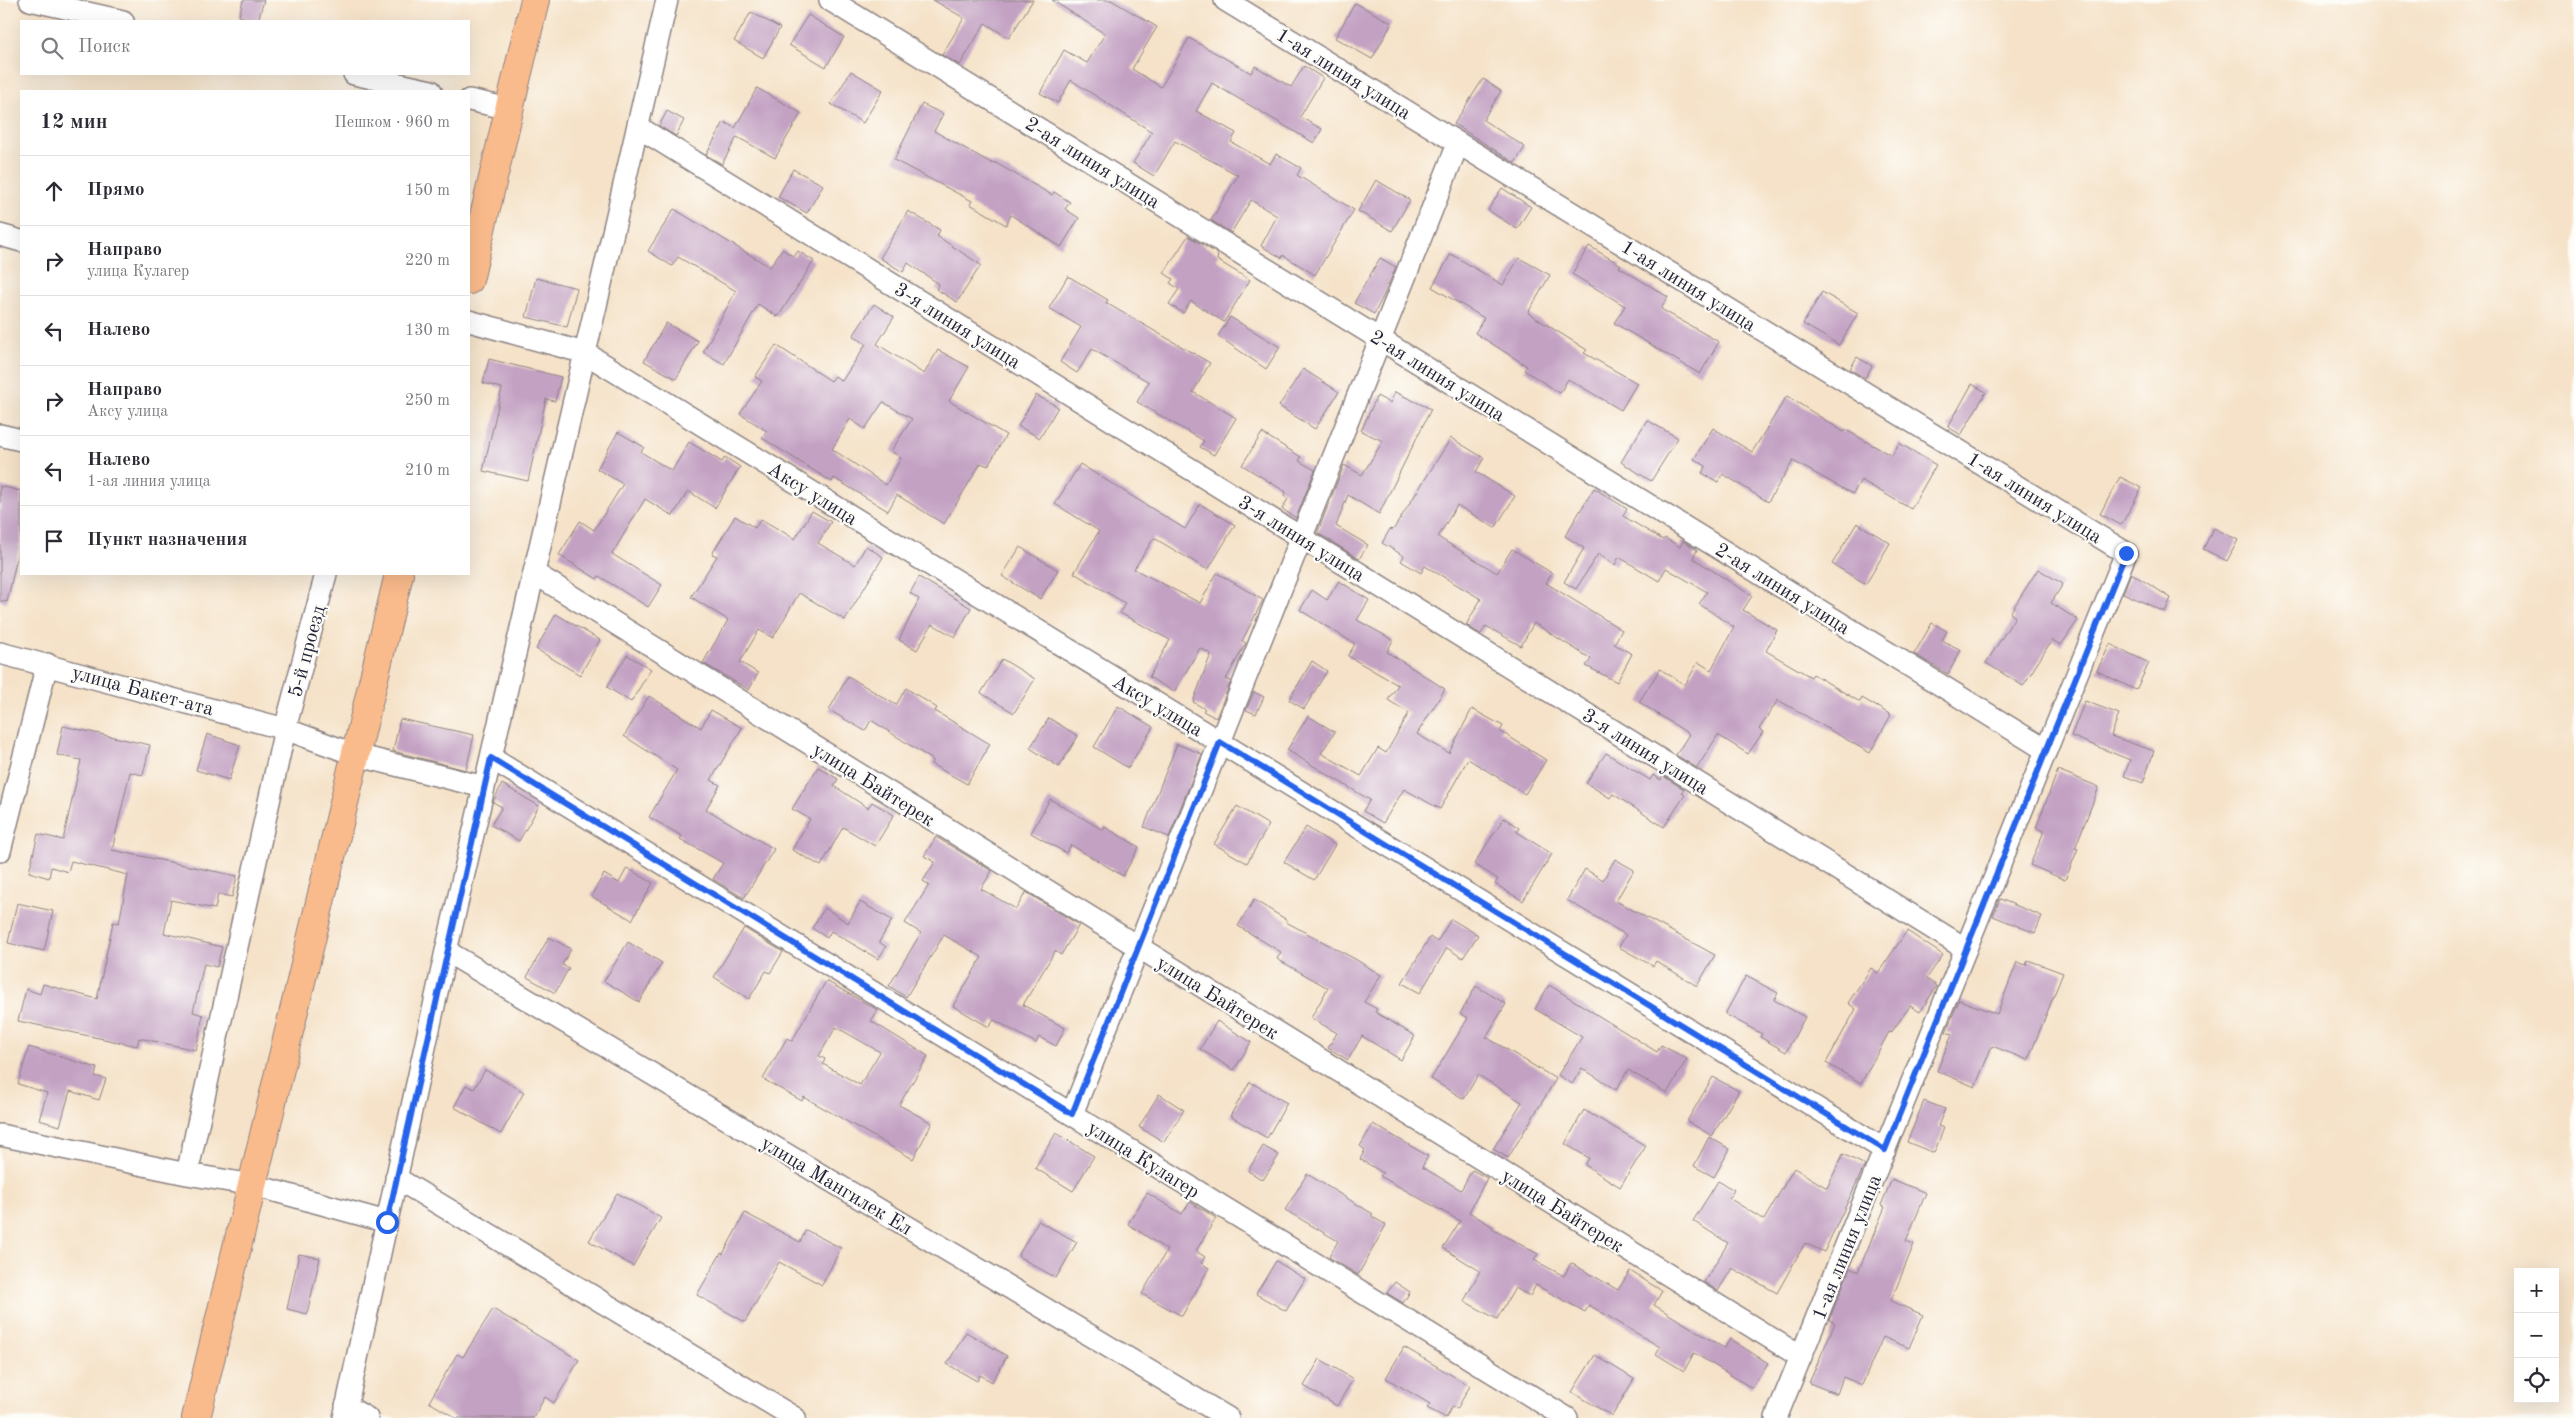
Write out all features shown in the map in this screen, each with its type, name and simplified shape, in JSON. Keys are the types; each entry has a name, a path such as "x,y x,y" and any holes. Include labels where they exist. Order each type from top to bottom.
{"main road":[{"path":"470,276 536,0"},
{"path":"196,1418 399,575"}],"street":[{"path":"30,0 119,20"},
{"path":"366,1418 345,1412 446,952 668,0"},
{"name":"2-ая линия улица","path":"830,0 2046,750"},
{"name":"1-ая линия улица","path":"1225,0 2126,553 1776,1418"},
{"path":"359,75 426,90"},
{"path":"470,100 510,109"},
{"name":"3-я линия улица","path":"638,127 1966,949"},
{"path":"1072,1114 1458,144"},
{"path":"0,235 20,240"},
{"name":"Аксу улица","path":"470,321 585,353 1885,1150"},
{"path":"0,435 20,440"},
{"name":"улица Байтерек","path":"534,573 1801,1357"},
{"name":"5-й проезд","path":"187,1174 285,729 326,575"},
{"name":"улица Бакет-ата","path":"0,654 47,664 285,729 356,755 484,787"},
{"path":"1,843 47,664"},
{"name":"улица Кулагер","path":"491,758 1567,1418"},
{"name":"улица Мангилек Ел","path":"446,952 1228,1418"},
{"path":"0,1134 187,1174 253,1185 387,1222"},
{"path":"396,1178 794,1418"}],"building":[{"path":"243,0 264,0 258,20 239,16"},
{"path":"933,0 1033,0 1009,38 985,23 960,65 942,55 964,18"},
{"path":"1052,0 1111,0 1157,27 1132,69 1161,87 1189,38 1251,73 1255,66 1291,87 1304,66 1323,78 1300,117 1322,129 1314,143 1212,83 1196,111 1236,133 1231,142 1270,164 1276,154 1301,168 1297,175 1354,210 1315,275 1283,255 1282,258 1261,246 1277,216 1251,200 1231,233 1211,220 1238,175 1175,141 1154,176 1133,163 1152,132 1071,80 1058,103 1040,93 1064,50 1087,63 1105,34"},
{"path":"1355,3 1392,23 1372,59 1335,38"},
{"path":"751,12 780,28 763,58 734,41"},
{"path":"808,15 844,37 826,67 789,45"},
{"path":"851,71 883,90 863,123 831,104"},
{"path":"1483,79 1501,91 1483,120 1525,147 1515,163 1454,124"},
{"path":"757,88 801,113 775,158 737,137 722,164 706,155 724,122 735,128"},
{"path":"922,104 943,114 934,131 1052,195 1054,192 1070,202 1065,209 1079,218 1061,247 1011,215 1006,225 970,204 972,201 894,160"},
{"path":"667,111 684,120 676,136 659,126"},
{"path":"793,169 823,185 807,213 778,197"},
{"path":"1376,180 1410,200 1392,231 1358,211"},
{"path":"1502,188 1531,207 1517,229 1488,210"},
{"path":"674,209 770,267 782,249 794,257 798,251 814,261 778,317 758,304 724,364 703,352 736,291 678,257 672,266 648,251"},
{"path":"908,211 940,230 937,236 981,265 957,302 936,289 939,284 908,263 903,272 880,258"},
{"path":"1188,236 1218,254 1217,260 1250,280 1224,322 1191,301 1183,313 1169,304 1179,289 1170,283 1173,279 1164,273"},
{"path":"1589,246 1668,297 1661,309 1719,342 1700,374 1614,323 1625,306 1572,274"},
{"path":"1451,254 1503,285 1519,258 1550,275 1528,313 1587,350 1584,353 1637,383 1621,410 1568,379 1560,393 1524,370 1527,366 1475,333 1484,318 1432,287"},
{"path":"1380,258 1396,267 1374,314 1354,303"},
{"path":"1068,276 1108,300 1106,303 1210,363 1193,392 1236,418 1214,455 1200,447 1204,441 1137,402 1149,382 1092,349 1077,373 1060,362 1081,327 1049,308"},
{"path":"536,278 577,288 567,327 526,317"},
{"path":"1822,292 1858,313 1839,345 1803,324"},
{"path":"874,304 894,317 877,344 924,374 938,350 969,367 949,401 1006,435 988,466 981,463 944,524 897,495 888,511 834,478 832,482 762,438 767,431 740,414 762,381 755,377 776,345 831,381 835,376 842,381 866,344 853,336","holes":["883,402 912,419 891,451 901,458 886,485 832,449 850,419 865,429"]},
{"path":"1230,317 1280,347 1266,369 1218,336"},
{"path":"666,323 698,341 676,379 644,361"},
{"path":"1857,357 1872,366 1865,378 1850,369"},
{"path":"489,359 561,377 555,401 546,399 528,481 483,471 502,388 483,383"},
{"path":"1303,369 1339,392 1315,429 1279,406"},
{"path":"1972,384 1986,392 1961,435 1948,427"},
{"path":"1395,392 1431,409 1379,514 1348,495 1336,526 1368,545 1359,559 1318,533 1318,531 1344,465 1362,475 1383,441 1361,431 1377,396 1390,403"},
{"path":"1036,395 1058,407 1040,438 1018,426"},
{"path":"1787,396 1844,432 1846,430 1892,456 1899,443 1936,465 1911,509 1861,480 1853,494 1793,461 1768,502 1723,474 1718,482 1702,473 1706,466 1694,459 1713,428 1752,452"},
{"path":"1647,420 1678,438 1651,481 1621,462"},
{"path":"618,432 644,447 641,452 672,471 689,442 722,462 725,457 740,467 715,508 688,491 673,516 645,499 612,554 662,585 648,607 599,576 597,579 559,555 580,521 594,530 623,484 597,469"},
{"path":"1262,433 1301,457 1299,461 1315,470 1296,518 1282,509 1288,499 1284,496 1286,492 1242,465"},
{"path":"1451,438 1484,458 1476,472 1515,496 1495,528 1457,505 1438,537 1497,573 1512,549 1552,573 1546,583 1622,630 1614,644 1632,654 1617,682 1586,666 1591,659 1534,623 1521,646 1486,626 1481,634 1466,625 1481,599 1425,566 1421,573 1401,561 1404,556 1382,543 1390,529 1393,530"},
{"path":"1080,464 1185,529 1200,504 1235,525 1208,570 1154,538 1134,569 1200,603 1217,573 1263,600 1242,641 1246,643 1226,679 1231,681 1216,718 1203,711 1205,709 1193,702 1211,654 1200,648 1174,692 1149,677 1170,640 1120,613 1125,603 1074,573 1099,531 1055,504"},
{"path":"2120,477 2142,488 2121,525 2100,514"},
{"path":"0,486 20,491 20,544 7,602 0,601"},
{"path":"1594,488 1627,509 1623,516 1663,540 1665,538 1680,547 1683,541 1697,550 1693,558 1752,596 1743,610 1777,630 1766,651 1811,677 1813,674 1860,702 1862,698 1891,715 1870,753 1778,700 1759,729 1763,732 1748,754 1718,735 1697,768 1676,755 1689,734 1639,702 1660,669 1685,685 1698,662 1711,670 1734,627 1699,604 1707,592 1666,568 1659,581 1619,557 1615,565 1598,554 1576,589 1564,582 1584,548 1565,536"},
{"path":"812,511 831,522 818,543 855,565 866,546 883,557 845,620 799,593 773,638 759,630 740,662 758,673 749,690 703,663 728,620 691,597 717,556 712,554 735,516 755,528 761,519 795,539"},
{"path":"1857,523 1890,543 1866,584 1832,564"},
{"path":"2214,528 2238,540 2227,561 2203,549"},
{"path":"1020,547 1058,570 1040,599 1002,576"},
{"path":"2038,569 2063,584 2051,603 2078,620 2061,645 2052,640 2023,686 1986,663 2015,617 2010,613"},
{"path":"2131,573 2171,598 2165,612 2123,593"},
{"path":"919,577 971,608 955,637 932,624 917,650 899,640 919,599 910,593"},
{"path":"1339,581 1369,600 1357,620 1393,640 1387,652 1445,689 1417,734 1449,753 1472,709 1503,726 1500,731 1546,760 1525,794 1468,759 1440,809 1404,789 1383,823 1363,811 1370,800 1287,750 1308,716 1335,732 1321,753 1361,776 1378,748 1386,753 1409,713 1388,700 1398,685 1348,656 1355,644 1300,610 1312,590 1327,600"},
{"path":"556,614 600,640 580,675 536,649"},
{"path":"1932,623 1947,631 1942,640 1961,650 1948,674 1914,654"},
{"path":"2110,644 2149,663 2136,690 2097,671"},
{"path":"627,655 651,669 631,702 607,687"},
{"path":"1002,659 1035,679 1014,713 981,693"},
{"path":"1312,661 1327,671 1304,709 1289,700"},
{"path":"848,676 896,705 906,688 937,708 935,711 990,744 967,784 931,764 933,760 871,720 865,731 829,710"},
{"path":"1254,692 1264,697 1256,714 1246,710"},
{"path":"649,696 701,728 711,710 742,728 711,780 720,785 706,809 774,849 744,898 713,879 723,863 680,839 682,836 649,817 677,770 624,736"},
{"path":"2085,701 2119,714 2111,736 2154,751 2143,783 2124,776 2130,760 2071,736"},
{"path":"1118,706 1153,727 1128,768 1094,747"},
{"path":"1049,718 1078,736 1059,767 1030,748"},
{"path":"400,719 474,735 466,770 393,751"},
{"path":"63,726 150,745 143,775 130,772 112,850 237,876 232,897 218,894 215,909 171,900 164,933 222,947 217,967 204,964 193,1012 203,1015 196,1050 139,1038 137,1046 18,1021 26,989 40,994 43,984 97,999 113,922 119,923 128,875 71,861 68,872 51,867 49,878 29,872 38,834 63,840 81,760 57,755"},
{"path":"207,734 240,745 229,780 196,770"},
{"path":"1177,744 1202,754 1169,837 1144,827"},
{"path":"1606,753 1650,780 1653,775 1661,780 1663,776 1684,789 1682,793 1685,795 1664,827 1613,794 1610,798 1586,783"},
{"path":"818,767 838,779 834,786 868,808 872,802 894,815 875,846 843,827 821,866 792,850 810,819 792,809"},
{"path":"2058,770 2099,787 2075,848 2078,849 2065,880 2030,865 2044,831 2036,828"},
{"path":"502,784 539,806 519,841 491,825 502,807 493,802"},
{"path":"1050,799 1103,830 1105,827 1139,847 1123,876 1071,845 1066,853 1031,833"},
{"path":"1237,806 1269,825 1247,863 1214,844"},
{"path":"1504,818 1519,828 1517,832 1552,854 1523,901 1495,884 1498,879 1474,864"},
{"path":"1306,827 1335,845 1314,880 1284,862"},
{"path":"936,837 992,871 981,889 1016,909 1026,892 1079,925 1061,955 1055,951 1023,1005 1065,1028 1056,1046 1039,1037 1036,1043 994,1020 989,1027 953,1006 982,957 944,935 906,997 889,986 921,933 905,923 929,885 923,881 935,862 924,856"},
{"path":"1615,859 1634,870 1616,901 1715,955 1697,986 1656,961 1653,966 1619,947 1626,935 1567,900 1585,869 1603,880"},
{"path":"627,868 653,883 632,920 591,896 604,874 619,883"},
{"path":"2000,899 2042,916 2035,933 1993,916"},
{"path":"1254,900 1287,920 1286,922 1381,975 1364,1002 1377,1009 1375,1012 1415,1036 1401,1060 1362,1036 1348,1060 1328,1048 1337,1033 1311,1018 1328,988 1277,959 1281,952 1238,926"},
{"path":"860,902 892,920 879,942 886,947 878,959 831,931 827,938 812,928 825,908 848,923"},
{"path":"17,903 53,911 44,951 8,943"},
{"path":"1451,919 1478,935 1463,958 1447,948 1420,993 1402,983 1430,937 1437,942"},
{"path":"744,928 783,952 770,973 766,971 749,999 714,977"},
{"path":"1907,931 1943,955 1927,978 1937,986 1920,1012 1910,1006 1891,1033 1889,1032 1861,1083 1826,1063 1856,1009 1848,1003 1871,968 1878,973"},
{"path":"549,937 571,949 562,965 569,968 555,993 527,977"},
{"path":"628,942 662,963 639,1002 604,981"},
{"path":"2028,960 2063,973 2028,1060 1992,1046 1975,1087 1937,1071 1952,1034 1946,1032 1959,1000 1997,1014 2017,962 2026,965"},
{"path":"1746,976 1778,993 1774,1000 1805,1017 1786,1052 1760,1037 1762,1034 1725,1014"},
{"path":"826,981 878,1010 871,1021 928,1056 899,1105 932,1123 913,1159 804,1097 802,1101 763,1079 787,1038 792,1041","holes":["836,1027 880,1052 860,1085 823,1064 825,1059 819,1056"]},
{"path":"1549,985 1657,1052 1661,1045 1687,1059 1667,1093 1628,1070 1616,1090 1582,1068 1572,1084 1558,1075 1582,1037 1535,1009"},
{"path":"1476,986 1506,1004 1486,1037 1556,1079 1508,1158 1493,1149 1522,1102 1478,1075 1464,1099 1431,1079 1468,1018 1460,1014"},
{"path":"1217,1021 1251,1042 1234,1070 1200,1049"},
{"path":"29,1047 97,1068 95,1076 106,1079 99,1100 70,1091 60,1126 39,1120 47,1093 18,1084"},
{"path":"485,1070 524,1092 501,1134 454,1107 466,1085 474,1089"},
{"path":"1713,1077 1739,1091 1712,1136 1687,1121"},
{"path":"1250,1082 1287,1103 1267,1138 1230,1116"},
{"path":"1159,1094 1184,1110 1164,1142 1139,1127"},
{"path":"1924,1101 1945,1109 1938,1126 1944,1128 1934,1153 1907,1142"},
{"path":"1584,1110 1646,1146 1620,1187 1585,1165 1589,1158 1565,1144"},
{"path":"1373,1124 1428,1156 1422,1167 1461,1190 1472,1170 1487,1178 1469,1212 1493,1227 1492,1229 1538,1254 1534,1260 1564,1276 1571,1263 1618,1290 1630,1271 1662,1291 1654,1305 1724,1348 1730,1339 1768,1363 1752,1388 1694,1353 1684,1371 1656,1354 1660,1347 1589,1305 1585,1312 1536,1285 1530,1296 1515,1288 1497,1319 1464,1301 1480,1271 1443,1248 1460,1221 1380,1176 1383,1173 1360,1159 1365,1150 1360,1146"},
{"path":"1056,1133 1094,1156 1073,1191 1035,1168"},
{"path":"1709,1137 1730,1149 1714,1177 1694,1166"},
{"path":"1263,1146 1279,1155 1263,1180 1248,1171"},
{"path":"1843,1154 1865,1165 1824,1252 1805,1243 1777,1293 1732,1268 1718,1291 1704,1282 1728,1243 1693,1221 1718,1181 1734,1190 1729,1198 1764,1220 1794,1168 1827,1188"},
{"path":"1307,1174 1373,1214 1371,1216 1386,1225 1358,1275 1329,1257 1338,1241 1285,1210"},
{"path":"1892,1179 1926,1193 1906,1241 1914,1244 1891,1301 1923,1315 1909,1348 1883,1337 1862,1385 1843,1377 1837,1394 1809,1383 1835,1323 1829,1320 1850,1268 1858,1272 1885,1207 1881,1205"},
{"path":"617,1193 661,1218 633,1266 589,1241"},
{"path":"1147,1193 1182,1214 1190,1202 1216,1218 1196,1251 1205,1257 1201,1263 1209,1268 1182,1316 1142,1294 1167,1250 1128,1224"},
{"path":"745,1213 800,1242 806,1230 841,1248 822,1285 779,1262 745,1322 697,1295 721,1253 723,1254"},
{"path":"1038,1221 1077,1242 1056,1278 1018,1256"},
{"path":"299,1254 320,1258 307,1314 287,1309"},
{"path":"1276,1261 1305,1279 1286,1311 1256,1294"},
{"path":"1395,1282 1410,1292 1403,1303 1387,1293"},
{"path":"493,1309 579,1360 554,1403 545,1397 533,1418 456,1418 429,1402 457,1354 463,1357"},
{"path":"966,1332 1007,1356 992,1382 980,1375 977,1381 947,1364"},
{"path":"1404,1347 1470,1386 1457,1409 1452,1406 1446,1418 1427,1408 1430,1404 1386,1378"},
{"path":"1595,1355 1634,1379 1612,1416 1572,1392"},
{"path":"1320,1359 1353,1379 1337,1406 1304,1386"}],"route":[{"path":"387,1222 491,758 1072,1114 1220,742 1885,1150 2126,553"}]}
